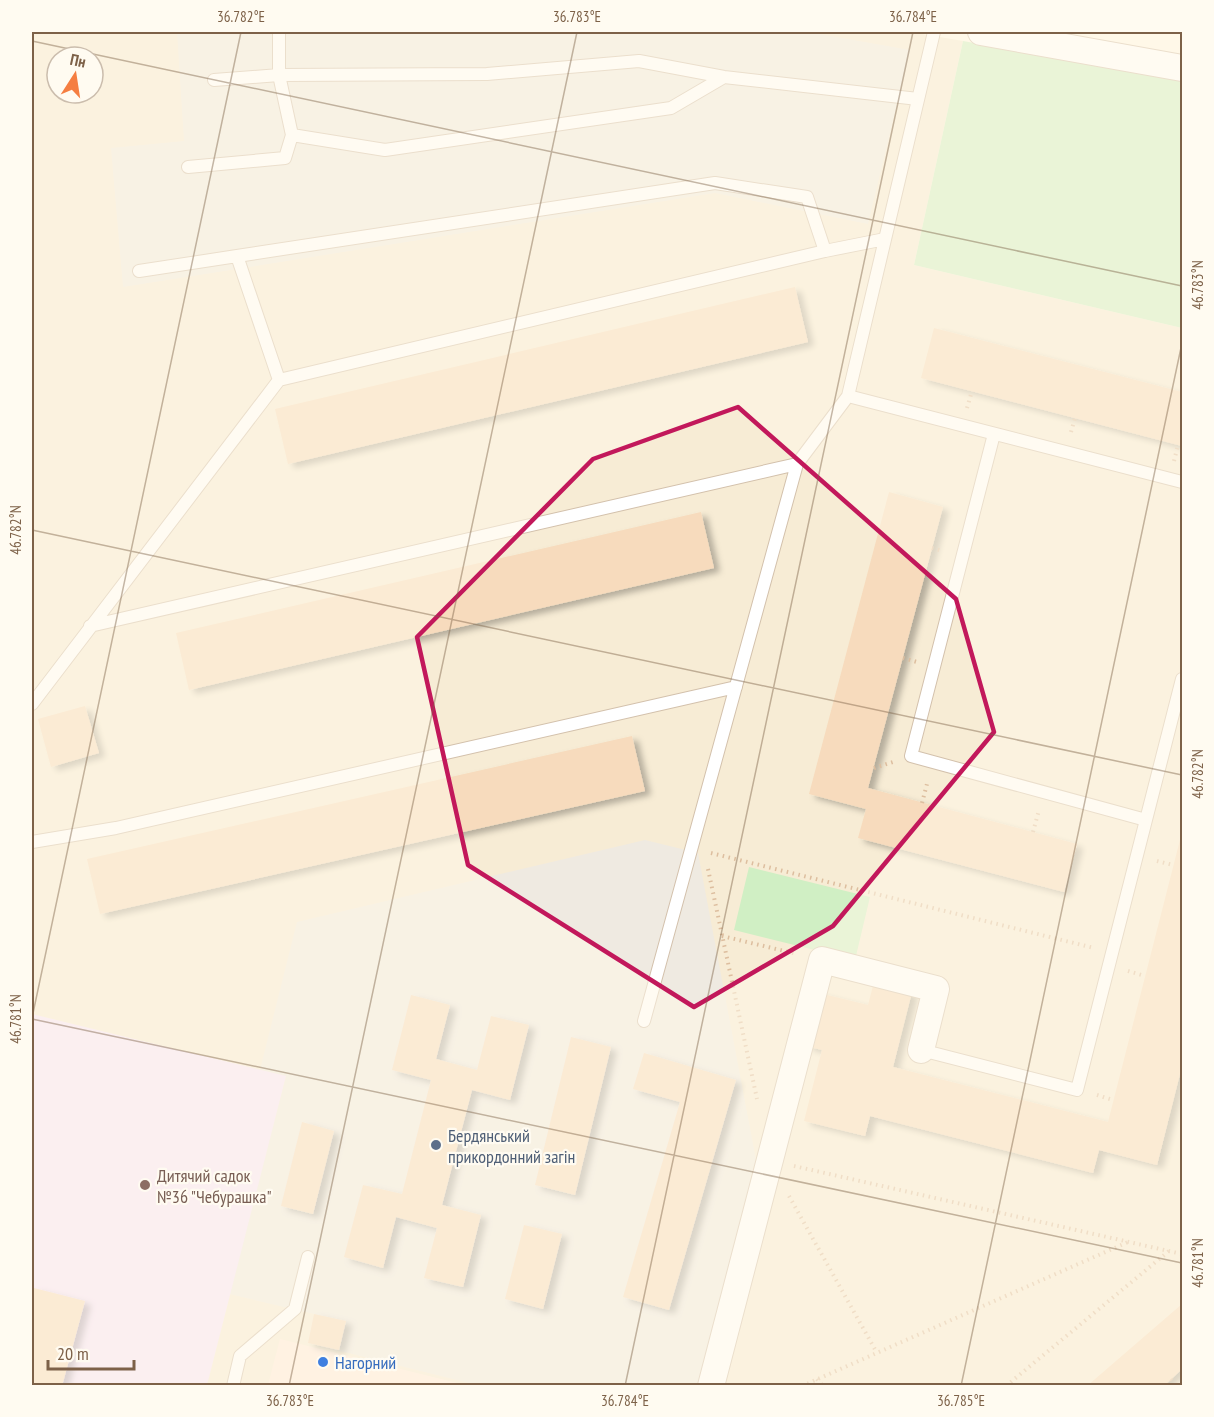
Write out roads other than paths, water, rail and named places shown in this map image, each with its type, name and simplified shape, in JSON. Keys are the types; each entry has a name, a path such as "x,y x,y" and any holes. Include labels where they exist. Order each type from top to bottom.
{"street":[{"path":"981,32 1182,68"},
{"path":"711,1386 822,960 936,989 921,1050"}],"lane":[{"path":"188,167 285,158 292,135 279,75 279,32"},
{"path":"644,1021 797,464 848,396 934,32"},
{"path":"214,80 279,75 487,74 639,61 724,77 918,99"},
{"path":"292,135 384,150 671,108 724,77"},
{"path":"139,271 715,183 807,197 825,251"},
{"path":"32,704 279,380 825,251 885,239"},
{"path":"237,256 279,380"},
{"path":"848,396 1182,482"},
{"path":"994,434 911,756 1146,820"},
{"path":"90,626 797,464"},
{"path":"921,1050 1077,1090 1182,679"},
{"path":"32,842 116,828 736,687"},
{"path":"233,1386 240,1356 295,1310 308,1257"}],"place":[{"name":"Бердянський прикордонний загін","path":"436,1145"},
{"name":"Дитячий садок №36 \"Чебурашка\"","path":"145,1185"},
{"name":"Нагорний","path":"323,1362"}]}
